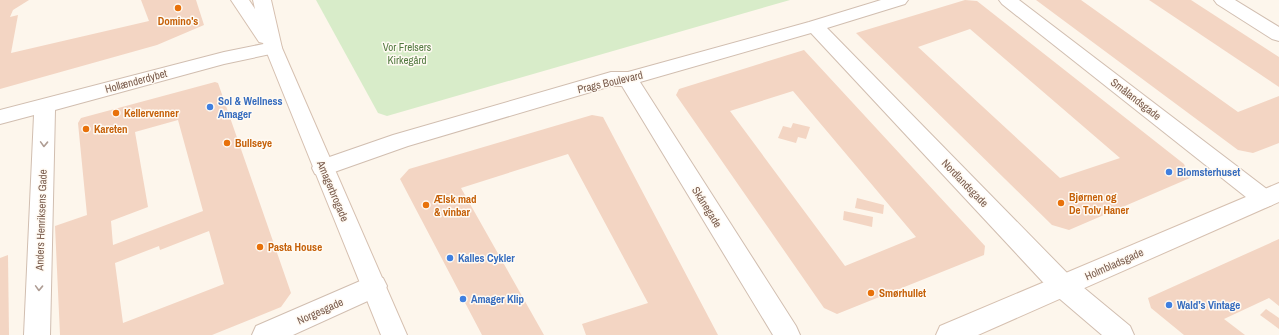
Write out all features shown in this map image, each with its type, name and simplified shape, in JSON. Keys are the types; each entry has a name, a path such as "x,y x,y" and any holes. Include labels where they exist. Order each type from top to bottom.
{"street":[{"name":"Amagerbrogade","path":"240,0 273,48"},
{"path":"252,0 273,48"},
{"name":"Amagerbrogade","path":"262,0 273,48 394,335"},
{"name":"Prags Boulevard","path":"323,168 401,140 611,79 628,79 815,26 898,0"},
{"name":"Smålandsgade","path":"1008,0 1271,195"},
{"path":"1223,0 1279,35"},
{"name":"Nordlandsgade","path":"815,26 1063,286 1121,335"},
{"name":"Hollænderdybet","path":"0,117 224,58 273,48"},
{"name":"Skånegade","path":"628,79 787,335"},
{"name":"Anders Henriksens Gade","path":"38,335 46,105"},
{"name":"Holmbladsgade","path":"949,335 1271,195"},
{"name":"Norgesgade","path":"265,335 374,286"}],"green space":[{"name":"Vor Frelsers Kirkegård","path":"316,0 790,0 387,116 378,113"}],"building":[{"path":"0,0 29,0 13,10 10,17 18,15 11,53 149,21 141,0 196,0 204,25 157,45 0,89"},
{"path":"965,0 977,1 1184,164 1190,178 1069,230 1052,225 856,33","holes":["970,29 1120,158 1060,178 918,47"]},
{"path":"1036,0 1081,0 1238,112 1279,96 1279,143 1253,153 1238,150"},
{"path":"1149,0 1191,0 1279,57 1279,87"},
{"path":"804,50 985,246 984,255 837,314 824,308 676,95 679,89","holes":["793,91 916,237 845,266 730,111"]},
{"path":"215,82 218,83 291,293 281,307 212,335 60,335 55,226 87,215 78,123 81,118","holes":["178,120 203,211 113,245 111,221 148,207 135,132","209,231 224,284 123,323 115,263 159,246 160,250"]},
{"path":"592,115 603,117 718,335 586,335 582,324 648,303 568,154 461,188 544,335 482,335 400,179 409,169"},
{"path":"793,123 810,127 806,139 798,137 796,143 778,138 783,126 791,128"},
{"path":"857,198 884,205 883,214 855,208"},
{"path":"844,211 873,217 872,227 843,220"},
{"path":"1279,239 1279,306 1269,298 1224,319 1245,335 1184,335 1151,308 1148,298"},
{"path":"8,255 9,335 0,335 0,258"},
{"path":"1266,309 1279,318 1279,329 1260,315"}],"place":[{"name":"Domino's","path":"178,8"},
{"name":"Sol & Wellness Amager","path":"210,107"},
{"name":"Kellervenner","path":"116,113"},
{"name":"Kareten","path":"86,129"},
{"name":"Bullseye","path":"227,143"},
{"name":"Blomsterhuset","path":"1169,172"},
{"name":"Bjørnen og De Tolv Haner","path":"1061,203"},
{"name":"Ælsk mad & vinbar","path":"426,205"},
{"name":"Pasta House","path":"260,247"},
{"name":"Kalles Cykler","path":"450,258"},
{"name":"Smørhullet","path":"871,293"},
{"name":"Amager Klip","path":"463,299"},
{"name":"Wald’s Vintage","path":"1169,305"}]}
